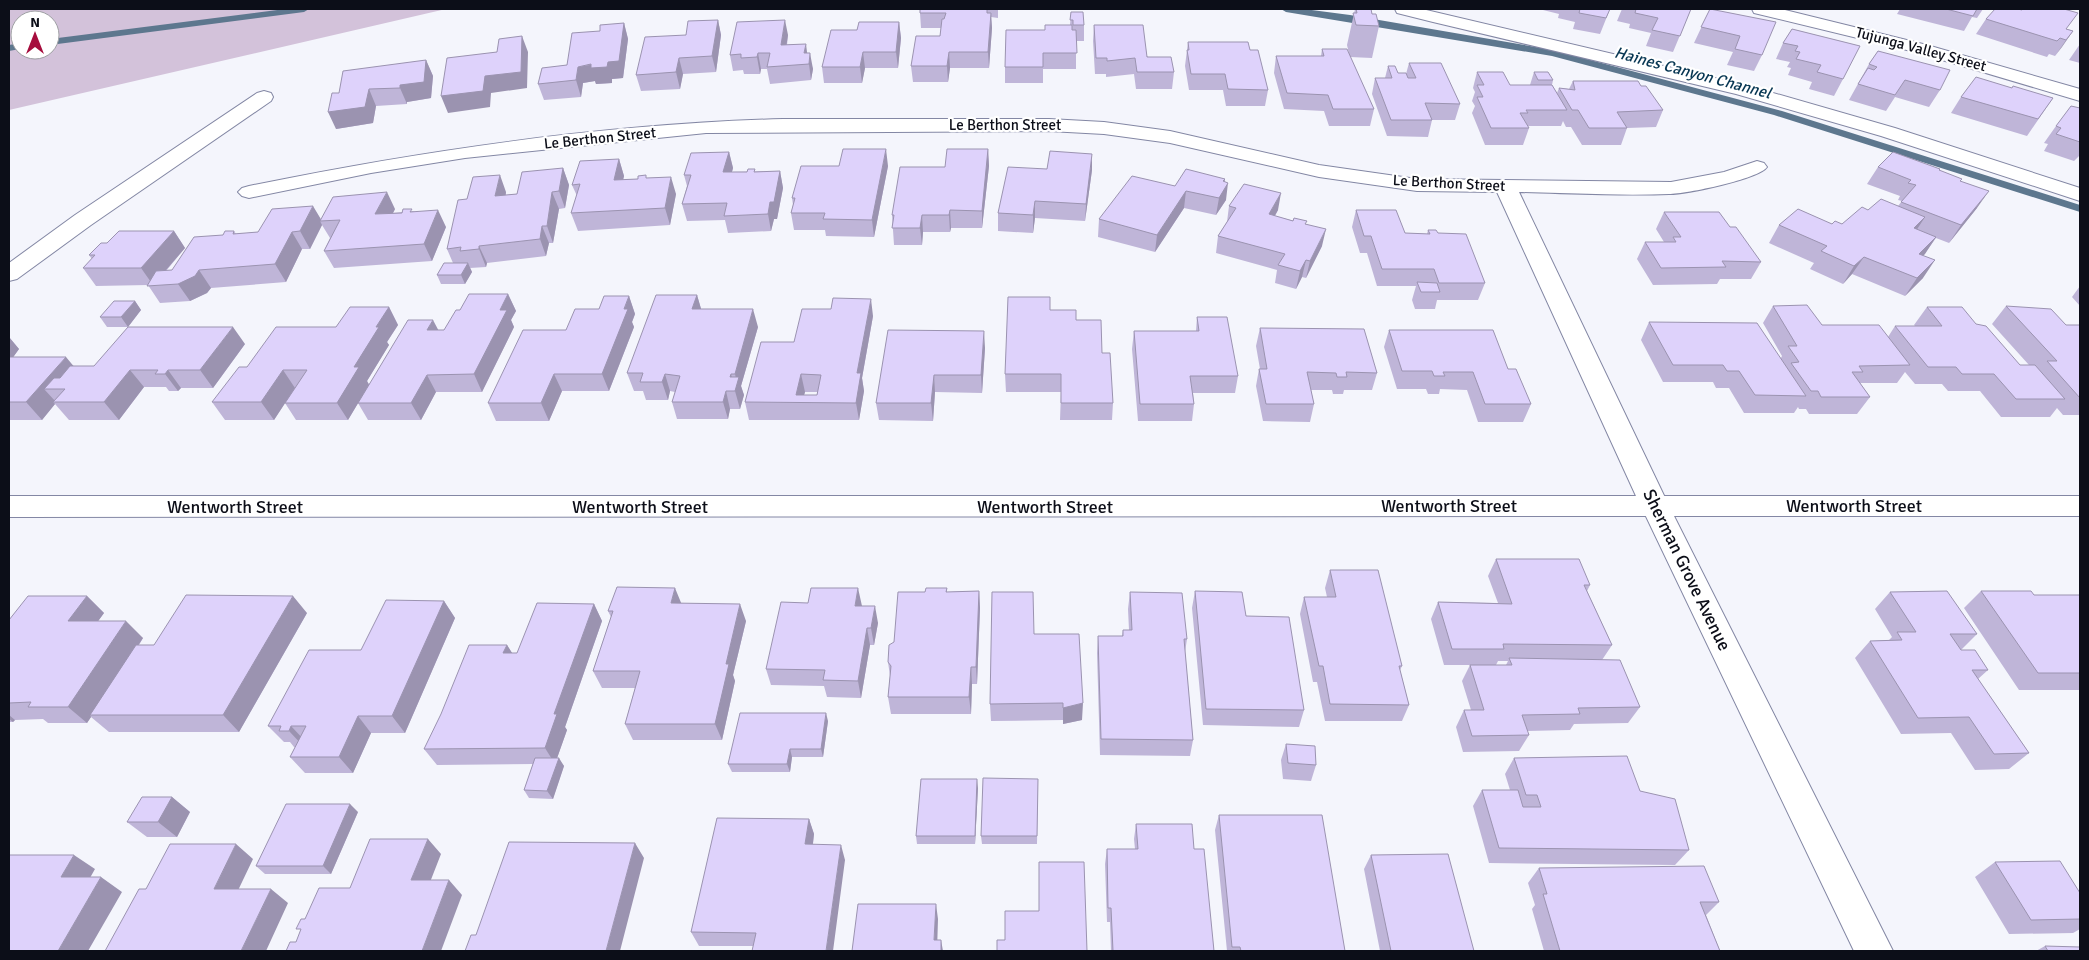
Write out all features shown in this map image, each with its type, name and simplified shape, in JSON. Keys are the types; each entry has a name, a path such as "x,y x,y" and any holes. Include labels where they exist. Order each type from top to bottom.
{"street":[{"path":"1403,9 1455,23 1696,77 1838,117 2080,195"},
{"name":"Tujunga Valley Street","path":"1760,9 1816,15 2080,95"},
{"path":"9,274 83,220 264,97"},
{"name":"Le Berthon Street","path":"249,192 465,152 706,127 783,125 1049,125 1104,128 1170,136 1319,171 1416,185 1671,188 1729,177 1757,168"},
{"name":"Sherman Grove Avenue","path":"1504,186 1655,506 1874,951"},
{"name":"Wentworth Street","path":"9,507 2080,506"}],"shaded area":[{"path":"9,9 446,9 9,110"}],"building":[{"path":"920,9 987,9 987,13 991,13 988,52 949,52 947,66 911,66 916,36 940,36 942,19 944,19 946,13 920,13"},
{"path":"1356,9 1371,9 1372,14 1376,14 1379,26 1356,25 1353,13 1357,13"},
{"path":"1580,9 1610,9 1606,18 1579,13"},
{"path":"1636,9 1691,9 1680,36 1652,30 1658,18 1635,13"},
{"path":"1710,9 1776,22 1762,55 1735,49 1740,36 1701,27"},
{"path":"1946,9 1977,9 1973,16"},
{"path":"1995,9 2064,9 2078,13 2066,29 2073,31 2066,40 2060,38 2057,41 1986,19"},
{"path":"1071,12 1083,12 1084,25 1073,25 1073,20 1070,20"},
{"path":"718,20 712,56 679,58 676,72 636,75 645,37 686,35 688,21"},
{"path":"785,20 781,45 806,44 804,53 810,53 809,64 767,67 770,53 758,53 757,57 741,58 741,54 730,55 737,22"},
{"path":"859,22 899,22 896,52 863,52 860,67 822,67 831,30 857,30"},
{"path":"624,23 619,61 608,62 607,67 591,68 591,64 578,67 576,80 538,84 542,68 567,65 572,33 600,31 600,25"},
{"path":"1045,25 1072,25 1072,30 1076,30 1077,53 1043,53 1043,67 1005,67 1006,30 1045,30"},
{"path":"1094,25 1143,25 1147,57 1171,57 1174,72 1137,72 1135,58 1107,61 1107,58 1096,58"},
{"path":"1792,29 1860,46 1843,79 1817,72 1821,65 1796,59 1800,52 1795,51 1798,46 1783,43"},
{"path":"522,36 521,72 485,76 483,91 441,96 447,58 497,52 499,39"},
{"path":"1188,42 1248,42 1250,50 1258,50 1268,90 1228,89 1225,74 1191,74 1187,50 1189,50"},
{"path":"1322,49 1347,49 1374,109 1333,109 1328,95 1287,93 1276,56 1324,56"},
{"path":"1878,51 1950,70 1940,90 1905,80 1895,95 1858,84 1868,68 1874,70 1877,67 1869,64"},
{"path":"426,60 424,82 400,85 400,88 369,89 365,107 328,112 332,93 339,93 343,71"},
{"path":"1409,63 1441,63 1460,104 1425,103 1432,120 1391,120 1375,78 1392,78 1388,66 1395,66 1398,73 1406,73 1408,78 1416,78"},
{"path":"1477,72 1503,72 1510,85 1552,85 1567,110 1526,110 1528,113 1520,113 1529,128 1491,128 1477,97 1483,97 1477,85 1484,85"},
{"path":"1534,72 1548,72 1553,80 1538,80"},
{"path":"1976,77 2053,98 2038,119 1961,97"},
{"path":"1573,81 1638,81 1641,86 1646,86 1663,110 1617,112 1627,128 1589,128 1578,110 1572,110 1559,88 1575,90"},
{"path":"2071,106 2080,108 2080,142 2056,134 2061,128 2056,126"},
{"path":"843,149 886,149 872,220 823,219 825,213 791,213 795,198 792,198 801,166 839,166"},
{"path":"947,149 988,149 982,211 950,210 949,215 922,215 920,228 892,228 894,215 892,215 900,167 945,167"},
{"path":"1050,151 1092,154 1086,204 1035,201 1033,215 998,213 1008,167 1047,169"},
{"path":"729,152 723,172 747,172 748,169 755,169 754,172 780,171 774,202 770,202 768,214 724,216 727,203 682,204 691,175 684,175 691,153"},
{"path":"1893,152 1940,169 1962,179 1960,181 1989,191 1961,225 1901,202 1916,185 1908,183 1911,180 1878,167"},
{"path":"619,159 614,180 638,179 638,176 646,175 646,178 671,177 665,208 571,213 580,184 572,185 580,161"},
{"path":"563,168 559,191 552,192 547,226 542,226 540,239 479,246 479,249 460,251 461,247 447,249 458,200 467,199 473,177 500,175 495,196 517,194 522,172"},
{"path":"1186,169 1225,179 1223,181 1228,183 1219,198 1186,191 1157,235 1099,219 1132,176 1175,186"},
{"path":"1244,184 1281,193 1269,214 1293,221 1294,218 1307,221 1305,224 1326,229 1310,261 1306,260 1300,271 1278,265 1285,254 1218,236 1236,208 1229,206"},
{"path":"387,192 375,214 402,213 403,209 412,209 410,212 438,210 424,244 324,251 340,220 320,221 333,197"},
{"path":"1881,199 1925,217 1914,228 1936,237 1919,254 1935,260 1917,278 1864,257 1854,266 1821,251 1827,246 1779,225 1798,209 1832,224 1835,221 1842,224 1862,207 1868,210"},
{"path":"313,206 300,231 292,232 275,264 199,270 195,276 178,284 147,286 156,271 172,270 194,237 223,235 225,231 234,231 233,234 258,232 272,209"},
{"path":"1356,210 1396,210 1405,233 1430,234 1428,230 1436,230 1438,233 1466,234 1485,283 1439,283 1434,269 1382,269 1371,236 1364,236"},
{"path":"1664,212 1719,212 1730,227 1736,227 1761,262 1722,261 1726,267 1661,268 1645,242 1676,242 1673,237 1681,237"},
{"path":"119,231 174,231 141,268 83,268 95,255 89,255 101,243 107,243"},
{"path":"444,263 468,263 461,275 437,275"},
{"path":"1417,282 1437,283 1440,292 1421,292"},
{"path":"469,294 508,294 500,310 507,310 474,374 427,375 411,403 358,403 408,320 433,320 427,330 444,330 456,310 460,310"},
{"path":"656,295 697,295 692,309 753,309 735,374 731,374 730,377 739,377 735,391 726,391 723,402 672,402 680,376 665,374 662,382 640,382 643,373 627,373"},
{"path":"604,296 629,296 624,309 628,309 602,374 554,374 541,403 488,403 523,330 566,330 575,309 599,309"},
{"path":"1008,297 1050,297 1050,310 1076,310 1076,320 1101,320 1102,353 1110,353 1113,403 1061,403 1061,374 1005,374"},
{"path":"833,298 871,299 857,373 861,373 856,403 745,402 761,342 794,342 802,309 831,309","holes":["801,374 821,375 817,395 796,395"]},
{"path":"114,301 135,301 121,317 100,317"},
{"path":"1807,305 1822,325 1879,325 1910,365 1859,366 1863,372 1852,372 1870,397 1821,397 1818,391 1811,391 1791,363 1799,362 1788,346 1797,346 1773,306"},
{"path":"2006,306 2051,309 2066,325 2080,325 2080,398 2047,361 2057,361"},
{"path":"350,307 389,307 354,367 359,367 337,403 285,403 307,370 283,370 261,402 212,402 239,367 247,367 276,327 336,327"},
{"path":"1927,307 1962,307 1976,324 1986,326 2020,365 2035,365 2065,399 2016,399 1994,374 1962,374 1956,367 1928,367 1895,326 1942,326"},
{"path":"1197,317 1227,317 1238,376 1190,376 1194,404 1140,404 1134,331 1199,331"},
{"path":"1649,322 1757,323 1806,396 1755,395 1739,371 1727,371 1723,365 1673,365"},
{"path":"128,327 233,327 200,370 168,370 165,374 155,374 158,370 130,370 104,402 53,402 65,389 44,389 54,378 60,378 70,366 94,366"},
{"path":"1260,328 1364,329 1377,373 1346,372 1347,377 1337,377 1336,373 1307,372 1314,404 1266,404 1259,369 1267,369"},
{"path":"888,330 984,331 981,375 934,375 931,403 876,403"},
{"path":"1389,330 1493,330 1508,369 1516,369 1531,404 1485,404 1473,372 1443,372 1445,376 1434,376 1432,371 1402,371"},
{"path":"9,357 66,357 26,402 9,402"},
{"path":"1496,559 1579,559 1590,585 1584,585 1612,645 1503,644 1504,649 1452,649 1438,602 1512,604"},
{"path":"1330,570 1378,570 1402,666 1399,666 1409,705 1330,704 1323,666 1319,666 1304,597 1336,597"},
{"path":"617,587 675,588 671,603 740,604 715,724 625,724 640,671 593,671 613,611 608,611"},
{"path":"811,588 858,588 855,606 875,606 871,628 867,628 858,681 823,680 825,670 766,669 781,602 808,603"},
{"path":"926,588 947,588 946,592 979,591 976,667 971,667 969,697 888,697 891,666 888,662 889,645 894,642 898,592 925,592"},
{"path":"1195,591 1242,592 1246,616 1289,617 1304,710 1206,709"},
{"path":"1947,591 1977,634 1950,634 1961,650 1975,650 1988,670 1972,670 2029,753 1994,754 1969,717 1918,718 1870,641 1902,640 1897,632 1916,632 1890,592"},
{"path":"1981,591 2031,591 2034,595 2080,595 2080,673 2038,673"},
{"path":"992,592 1033,592 1034,634 1079,634 1083,703 1063,708 1063,703 990,704"},
{"path":"1130,592 1182,593 1187,639 1184,639 1193,740 1101,739 1098,636 1123,636 1123,630 1132,630"},
{"path":"186,595 293,596 223,715 90,715 136,645 154,645"},
{"path":"28,596 87,596 68,621 126,621 68,707 28,707 31,702 9,703 9,620"},
{"path":"386,600 444,601 392,716 358,716 339,757 290,757 306,726 291,726 289,731 279,731 281,726 268,726 309,650 361,650"},
{"path":"537,603 594,604 554,714 557,714 545,748 424,749 441,714 469,645 507,645 503,653 517,653"},
{"path":"1509,658 1620,660 1640,707 1578,708 1580,714 1522,715 1529,735 1472,736 1464,710 1484,710 1470,665 1512,665"},
{"path":"740,713 826,713 821,749 790,749 787,764 728,764"},
{"path":"1286,744 1315,746 1316,765 1288,763"},
{"path":"1627,756 1640,791 1675,799 1689,850 1499,848 1482,790 1518,790 1523,807 1541,807 1537,795 1526,795 1514,758"},
{"path":"535,758 559,758 547,791 524,790"},
{"path":"983,778 1038,779 1037,836 981,836"},
{"path":"921,779 977,779 975,836 916,836"},
{"path":"142,797 172,797 158,822 127,822"},
{"path":"286,804 350,804 323,866 256,866"},
{"path":"1219,815 1322,815 1345,951 1241,951 1240,947 1232,947"},
{"path":"717,818 809,819 805,844 841,845 826,951 752,951 756,933 691,932"},
{"path":"1136,824 1192,824 1194,849 1204,849 1214,951 1113,951 1111,908 1108,908 1107,849 1138,849"},
{"path":"370,839 428,839 411,880 449,880 422,951 286,951 290,942 296,942 301,929 296,929 301,919 305,919 319,888 350,888"},
{"path":"509,842 635,843 606,951 465,951 471,935 476,935"},
{"path":"170,844 236,844 214,889 271,889 241,951 105,951 139,889 146,889"},
{"path":"1448,854 1474,951 1391,951 1371,855"},
{"path":"9,855 74,855 61,877 101,877 58,951 9,951"},
{"path":"2060,861 2080,893 2080,919 2031,920 1995,862"},
{"path":"1039,862 1084,862 1087,951 997,951 997,940 1005,940 1005,911 1039,911"},
{"path":"1704,866 1719,902 1700,902 1720,951 1560,951 1543,894 1547,894 1539,868"},
{"path":"858,904 936,904 934,940 941,940 941,951 852,951"},
{"path":"2045,946 2080,947 2080,951 2048,951"}],"waterway":[{"name":"Haines Canyon Channel","path":"60,41 304,9"},
{"name":"Haines Canyon Channel","path":"1286,9 1350,18 1553,53 1778,113 2080,209"}]}
